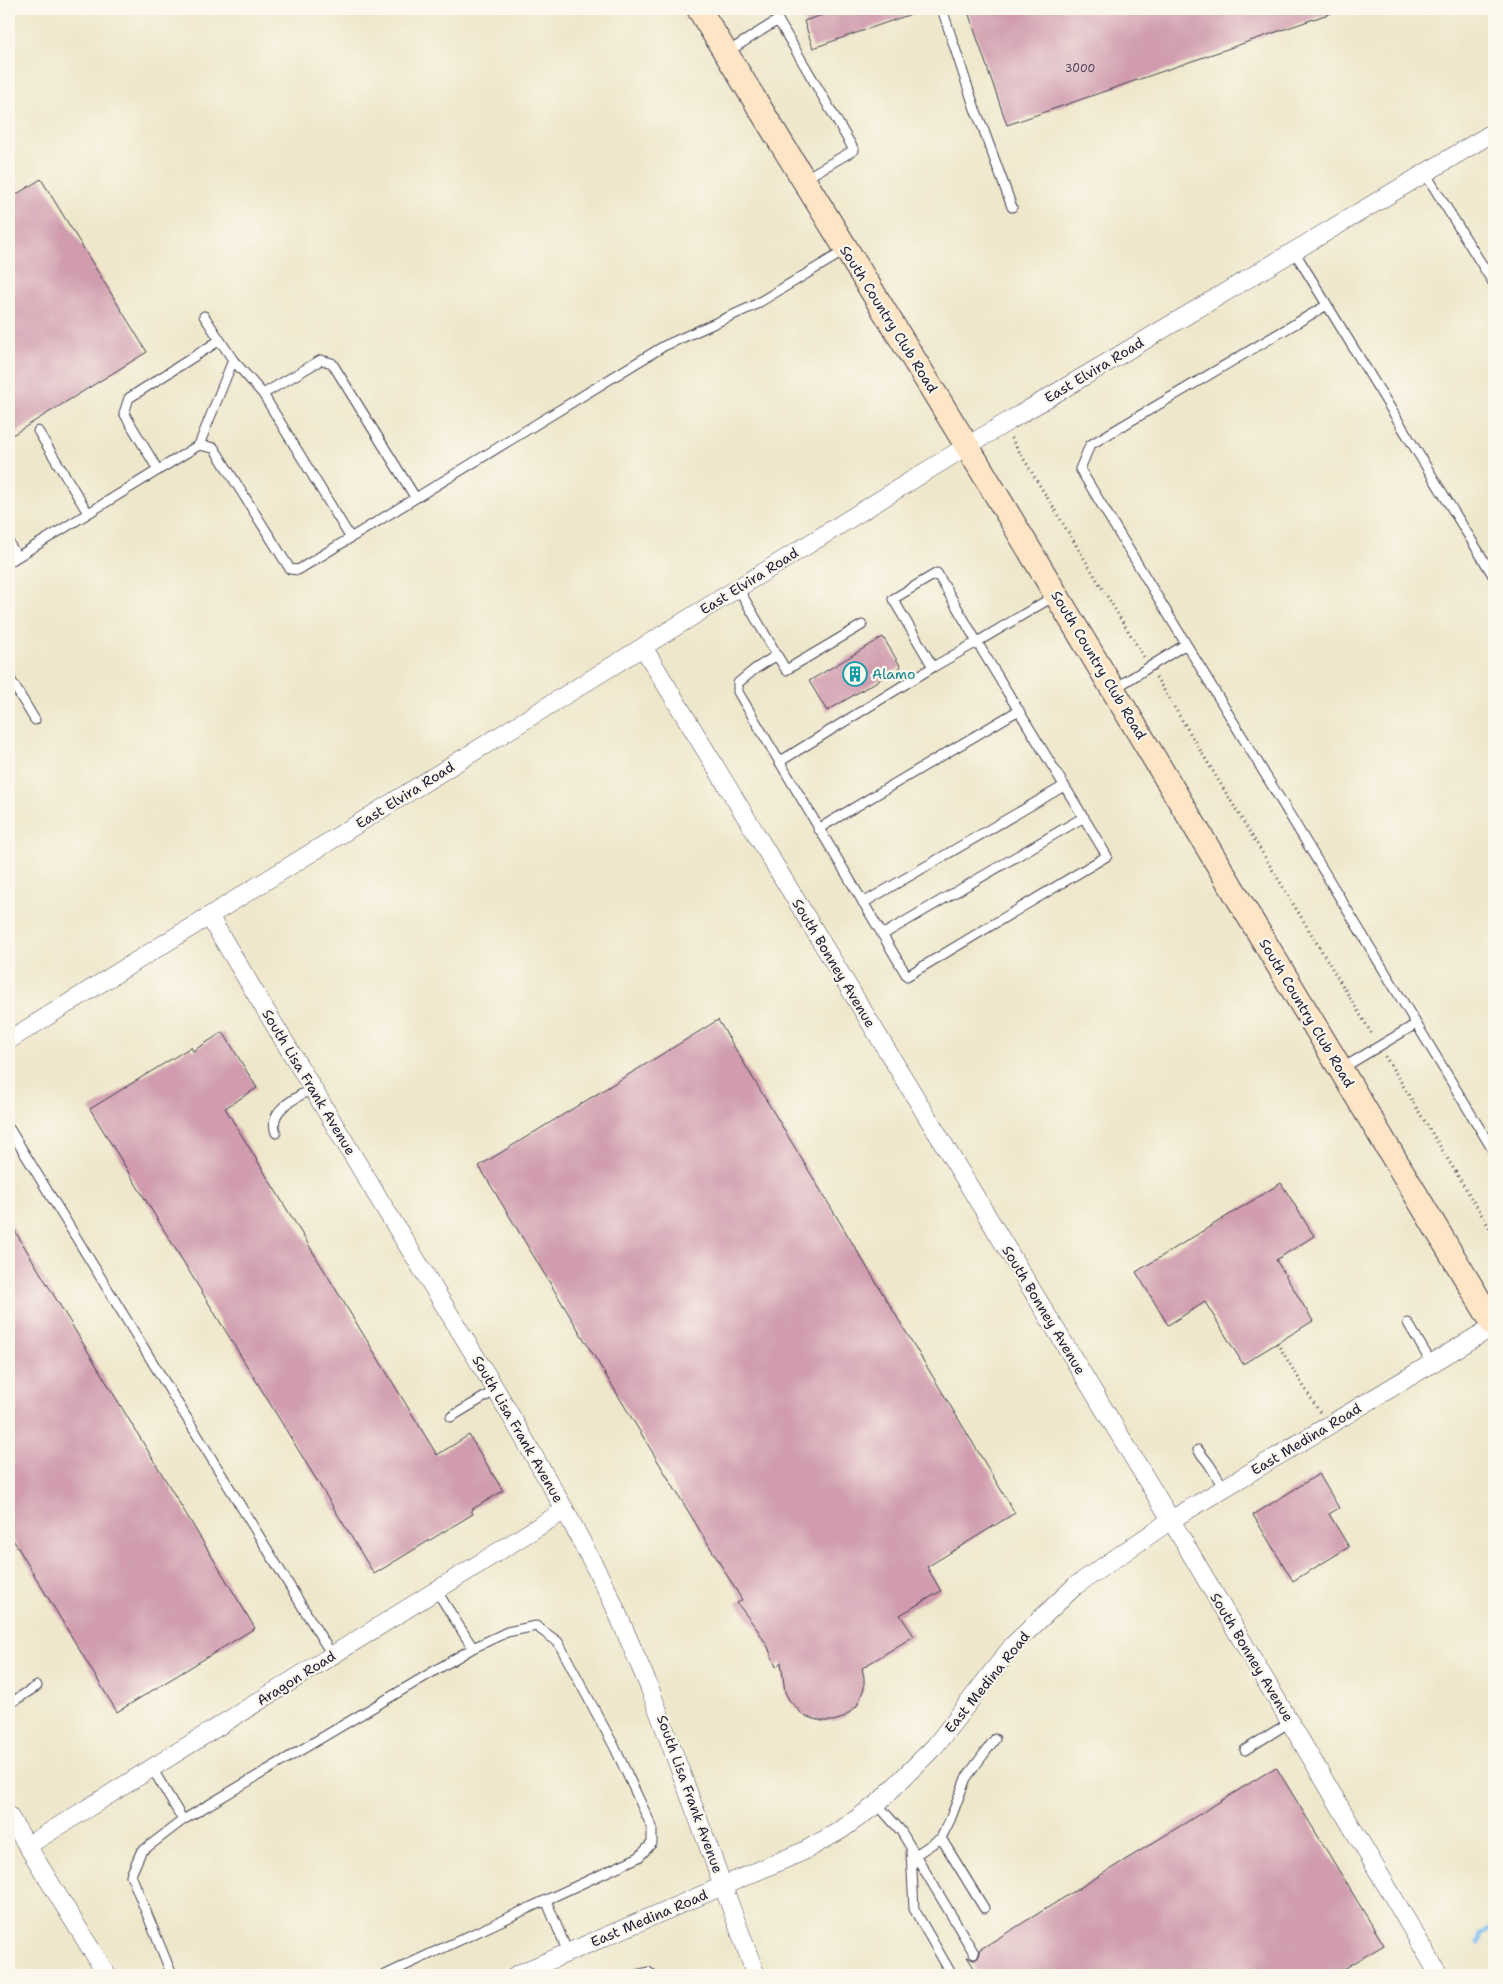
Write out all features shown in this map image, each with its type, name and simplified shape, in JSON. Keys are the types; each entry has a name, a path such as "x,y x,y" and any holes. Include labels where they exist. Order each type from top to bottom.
{"street":[{"name":"South Country Club Road","path":"698,9 967,446 1494,1326"},
{"name":"East Elvira Road","path":"9,1040 967,446 1494,132"},
{"name":"South Bonney Avenue","path":"643,647 1171,1520 1439,1975"},
{"name":"South Lisa Frank Avenue","path":"210,916 312,1088 496,1390 565,1510 610,1596 650,1689 756,1975"},
{"name":"East Medina Road","path":"516,1975 804,1851 841,1830 877,1804 935,1746 1013,1646 1075,1586 1171,1520 1494,1326"},
{"name":"Aragon Road","path":"27,1846 565,1510"},
{"path":"9,1816 107,1975"}],"lane":[{"path":"942,9 974,109 983,128 1012,207"},
{"path":"726,53 778,20 854,150 804,180"},
{"path":"1425,173 1494,284"},
{"path":"199,445 214,448 290,569 298,570 664,346 753,306 847,250"},
{"path":"1294,251 1494,577"},
{"path":"1327,305 1090,445 1080,469 1494,1152"},
{"path":"204,316 233,360 263,394 350,537"},
{"path":"158,470 124,413 129,398 220,340"},
{"path":"9,562 199,445 233,360"},
{"path":"263,394 321,360 332,363 415,498"},
{"path":"38,431 88,513"},
{"path":"9,543 17,557"},
{"path":"777,655 738,683 738,692 907,976 1107,856 937,573 893,599 933,667"},
{"path":"738,588 786,670 862,625"},
{"path":"778,762 933,667 1057,595"},
{"path":"1113,689 1186,644"},
{"path":"9,677 35,720"},
{"path":"818,828 1019,710"},
{"path":"863,903 1064,786"},
{"path":"882,935 1084,817"},
{"path":"1341,1069 1416,1024"},
{"path":"276,1133 273,1125 279,1109 312,1088"},
{"path":"9,1128 332,1655"},
{"path":"1408,1324 1432,1364"},
{"path":"451,1418 496,1390"},
{"path":"1198,1450 1224,1488"},
{"path":"436,1590 473,1648"},
{"path":"172,1975 131,1876 141,1852 182,1820 473,1648 507,1632 536,1626 558,1642 614,1746 652,1827 652,1843 639,1857 385,1975"},
{"path":"9,1704 37,1686"},
{"path":"1245,1750 1290,1722"},
{"path":"913,1856 941,1838 966,1778 995,1740"},
{"path":"152,1768 182,1820"},
{"path":"877,1804 901,1831 910,1846 913,1856 974,1953"},
{"path":"941,1838 984,1908"},
{"path":"913,1856 914,1909 952,1975"},
{"path":"546,1900 568,1953"},
{"path":"636,1975 648,1972 653,1975"}],"path":[{"path":"1003,424 1494,1235"},
{"path":"1277,1343 1328,1426"}],"building":[{"path":"841,9 920,9 920,11 813,48 804,21"},
{"path":"967,9 1337,9 1337,11 1007,125"},
{"path":"41,179 147,352 9,437 9,199"},
{"name":"Alamo","path":"883,637 901,667 827,711 809,681"},
{"path":"718,1020 1015,1513 927,1567 941,1591 900,1615 914,1636 862,1668 864,1688 857,1706 843,1718 833,1721 822,1721 804,1716 789,1700 785,1692 781,1662 776,1667 768,1647 737,1603 742,1600 479,1166"},
{"path":"223,1032 257,1088 225,1108 437,1455 469,1435 503,1491 471,1510 473,1514 374,1574 90,1109 191,1047 193,1051"},
{"path":"1281,1183 1314,1236 1276,1260 1313,1321 1243,1364 1205,1302 1168,1325 1136,1272"},
{"path":"9,1221 255,1628 117,1712 9,1533"},
{"path":"1319,1474 1339,1508 1329,1514 1349,1547 1293,1581 1253,1515"},
{"path":"1276,1767 1384,1945 1334,1975 979,1975 967,1957 978,1958 979,1950"}],"waterway":[{"path":"1478,1943 1481,1935 1494,1926"}],"place":[{"name":"Alamo","path":"855,674"}]}
